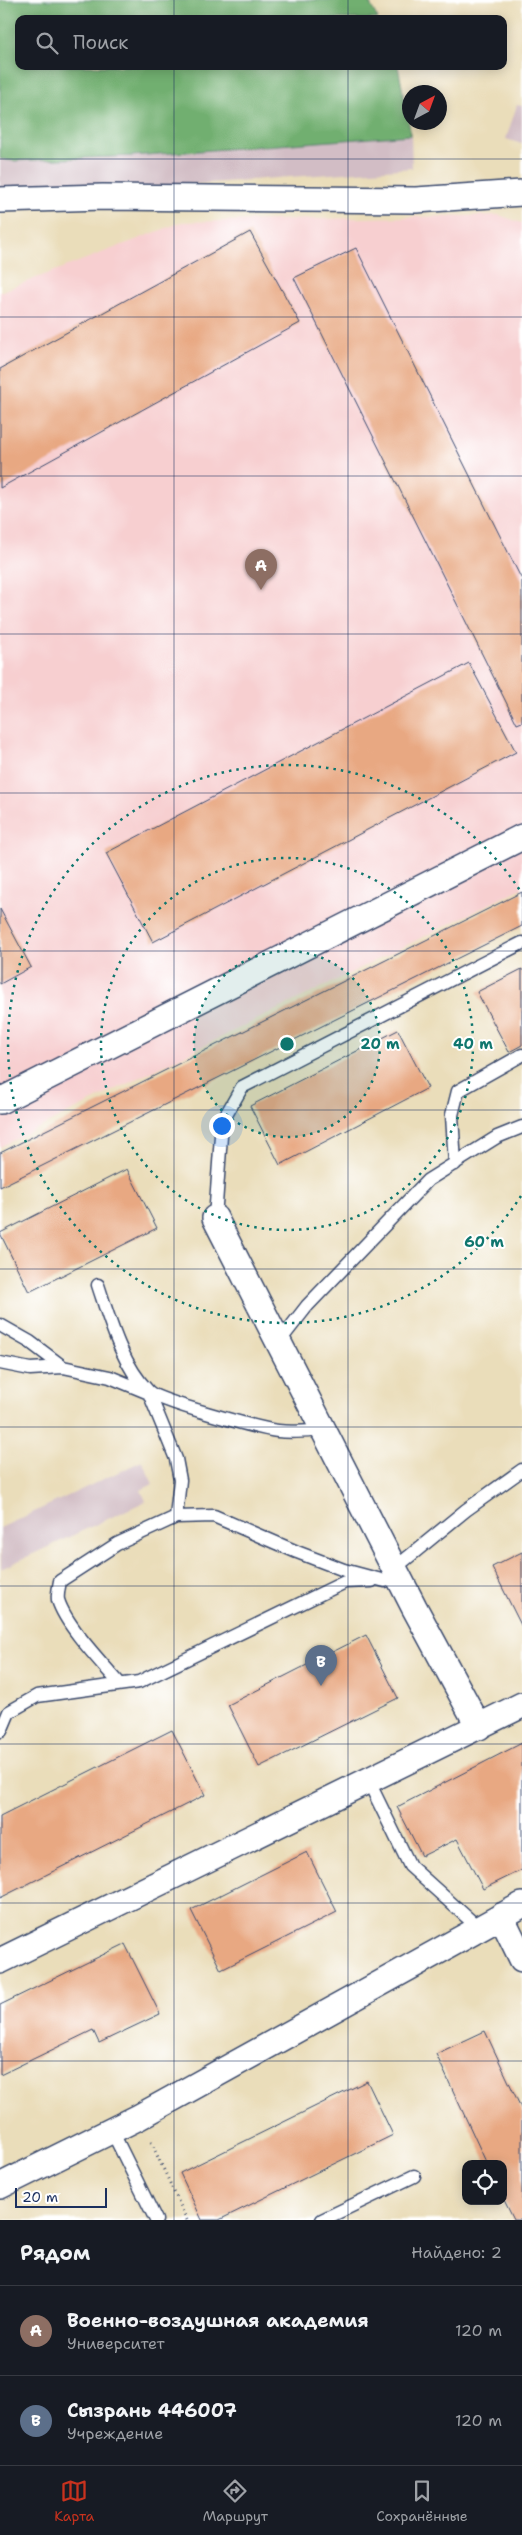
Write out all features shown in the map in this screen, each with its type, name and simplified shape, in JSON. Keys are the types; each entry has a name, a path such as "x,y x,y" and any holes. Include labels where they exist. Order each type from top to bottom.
{"street":[{"path":"0,200 113,197 416,200 522,193"},
{"path":"0,1101 522,837"},
{"path":"215,1218 324,1430 390,1574 414,1607 479,1726"},
{"path":"0,1961 522,1705"},
{"path":"0,2186 139,2117 501,1917 522,1958"}],"lane":[{"path":"215,1218 222,1122 242,1087 522,943"},
{"path":"455,1164 452,1115 458,1091 522,1055"},
{"path":"278,1342 307,1306 372,1236 428,1180 497,1137 522,1127"},
{"path":"98,1285 132,1370 149,1393 177,1466 180,1480 176,1517"},
{"path":"0,1325 30,1342 63,1367"},
{"path":"0,1363 30,1370 63,1367 110,1377 180,1404 278,1431 324,1430"},
{"path":"1,1731 9,1712 37,1696 139,1682 344,1582 390,1574 466,1510 522,1470"},
{"path":"120,1684 81,1638 66,1615 58,1599 60,1581 117,1544 176,1517 214,1516 344,1570 390,1574"},
{"path":"368,1780 410,1866 501,1917"},
{"path":"112,2131 156,2220"},
{"path":"322,2220 414,2176"}],"path":[{"path":"139,2117 187,2220"}],"shaded area":[{"path":"517,105 522,106 522,144 506,139"},
{"path":"411,135 412,168 116,190 0,194 0,159 13,161 133,156"},
{"path":"499,215 522,223 522,888 0,1147 0,292 182,222"},
{"path":"142,1461 153,1484 141,1490 146,1501 1,1569 0,1528"}],"green space":[{"path":"0,0 368,0 376,15 15,15 15,70 399,70 402,87 402,130 410,130 411,135 133,156 13,161 0,159"}],"building":[{"path":"250,232 300,323 0,488 0,369"},
{"path":"356,248 522,580 522,722 517,724 294,278"},
{"path":"469,663 516,752 153,942 106,853"},
{"path":"522,892 522,926 0,1187 0,1153"},
{"path":"0,909 31,967 0,984"},
{"path":"522,969 522,1045 509,1052 477,992"},
{"path":"398,1030 428,1088 280,1165 250,1106"},
{"path":"127,1169 157,1228 29,1292 0,1233"},
{"path":"522,1552 522,1627 492,1567"},
{"path":"366,1635 398,1698 259,1767 228,1705"},
{"path":"172,1730 205,1795 0,1898 0,1816"},
{"path":"522,1743 522,1870 483,1889 457,1839 422,1856 397,1807"},
{"path":"307,1852 337,1912 221,1970 191,1910"},
{"path":"125,1944 160,2014 99,2043 93,2030 0,2075 0,2005"},
{"path":"485,2031 522,2110 522,2220 514,2220 506,2205 507,2160 485,2160 436,2054"},
{"path":"367,2081 393,2135 219,2220 202,2220 180,2173"}],"place":[{"name":"Военно-воздушная академия","path":"261,590"},
{"name":"Сызрань 446007","path":"321,1686"}]}
